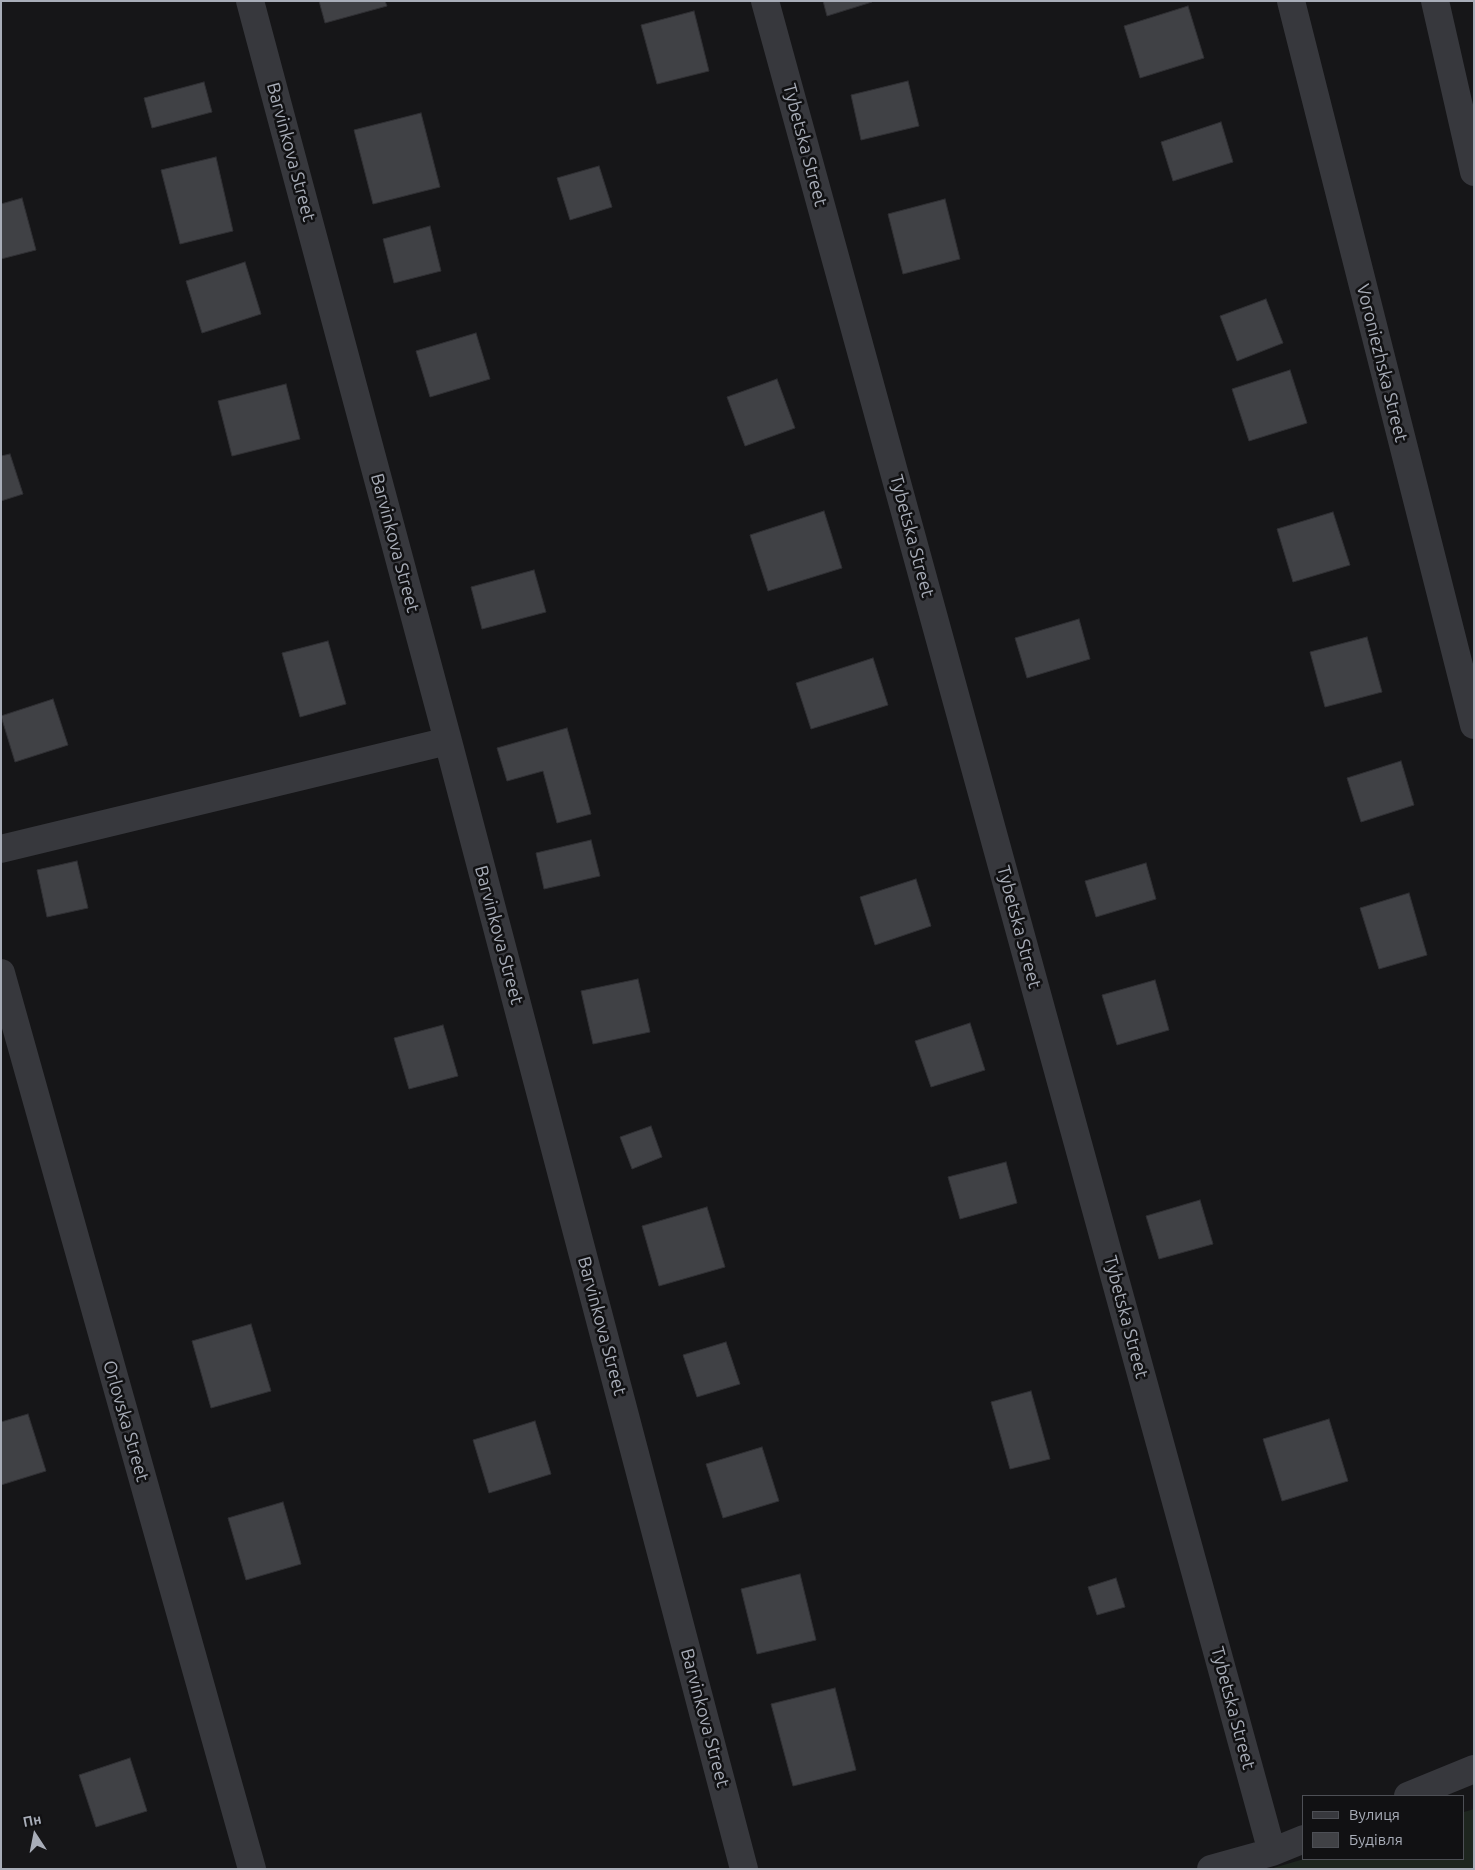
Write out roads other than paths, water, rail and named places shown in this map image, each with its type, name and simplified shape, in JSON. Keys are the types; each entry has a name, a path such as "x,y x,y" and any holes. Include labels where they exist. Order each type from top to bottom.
{"street":[{"name":"Barvinkova Street","path":"250,1 448,741 744,1869"},
{"name":"Tybetska Street","path":"765,1 1272,1852"},
{"name":"Voroniezhska Street","path":"1291,1 1474,725"},
{"path":"1435,1 1474,172"},
{"path":"1,849 448,741"},
{"name":"Orlovska Street","path":"1,973 252,1869"},
{"path":"1410,1795 1474,1769"},
{"path":"1211,1869 1272,1852 1302,1840"}]}
